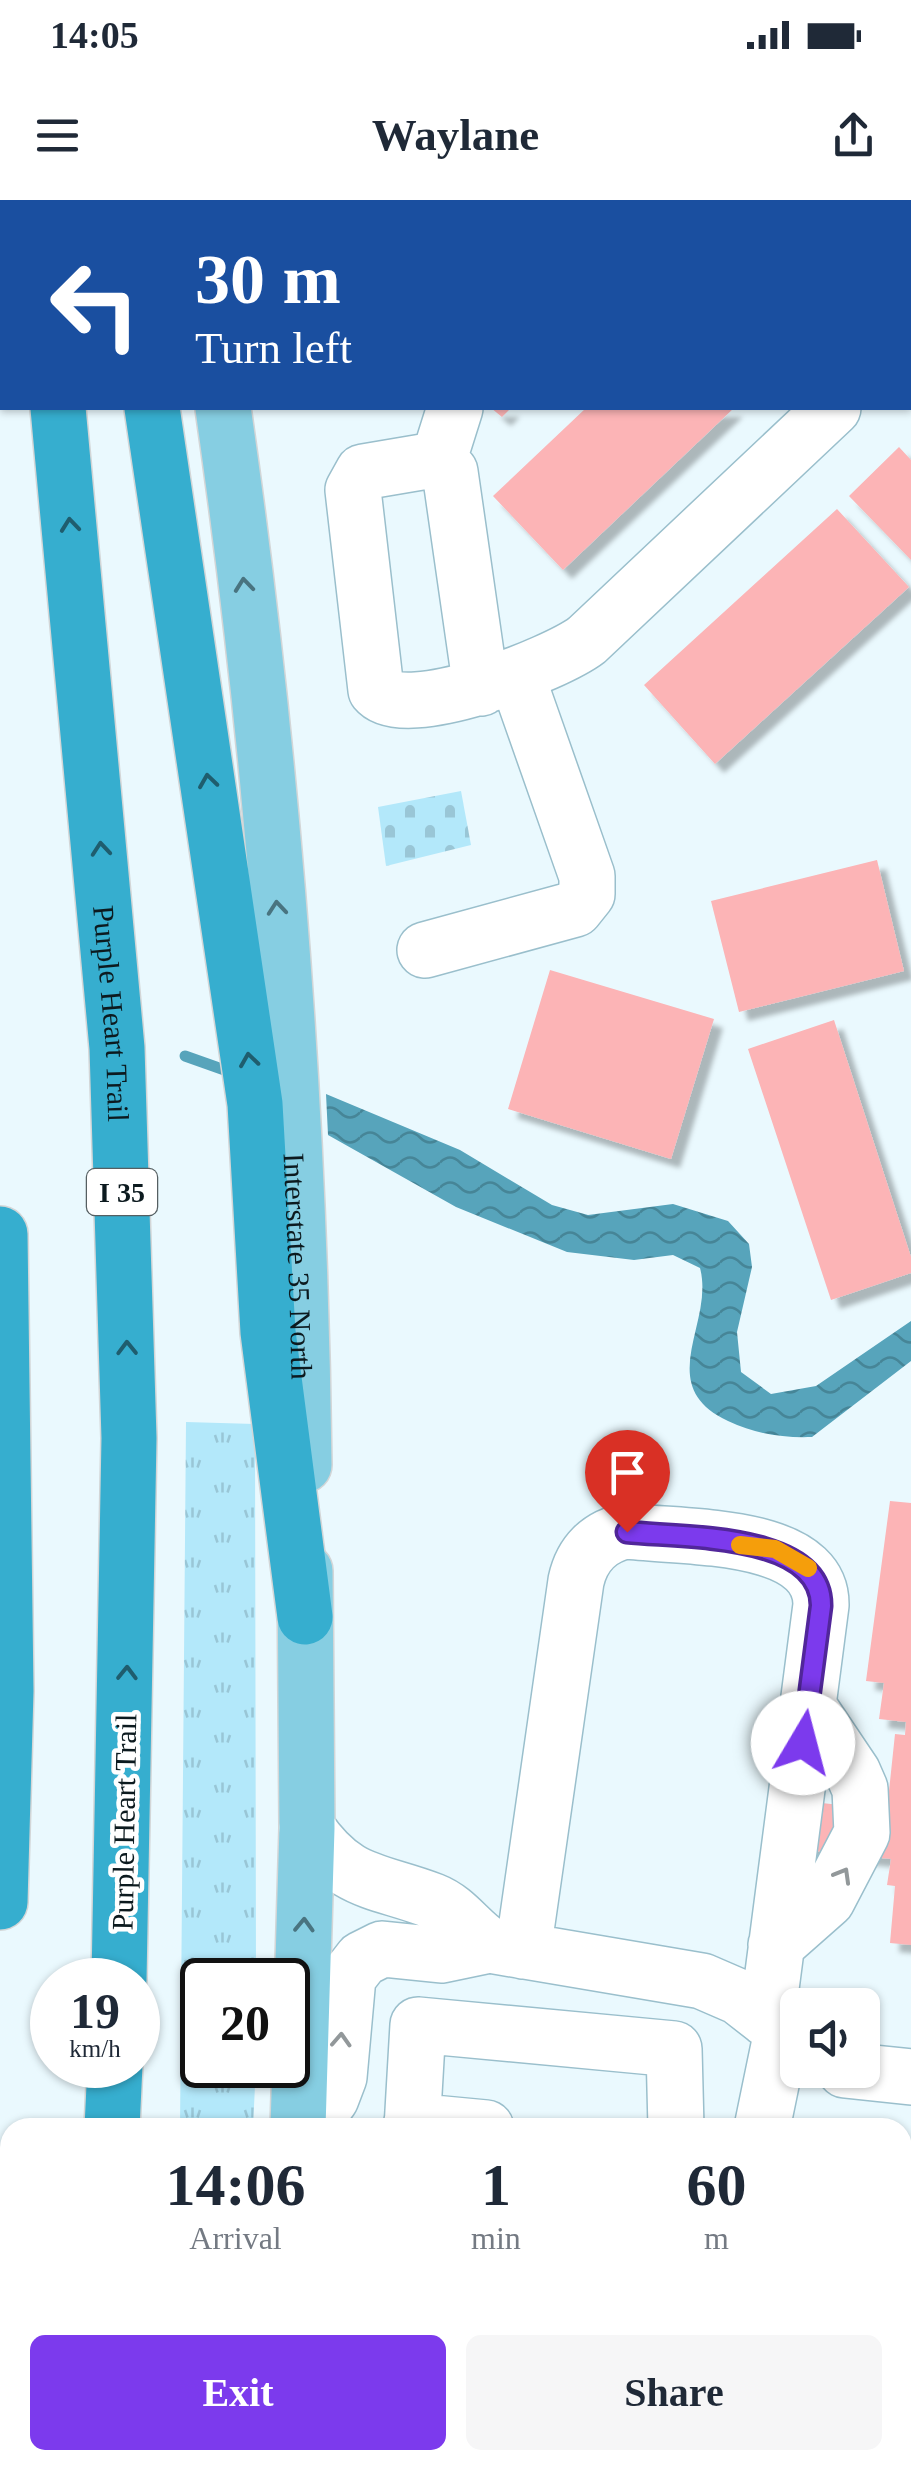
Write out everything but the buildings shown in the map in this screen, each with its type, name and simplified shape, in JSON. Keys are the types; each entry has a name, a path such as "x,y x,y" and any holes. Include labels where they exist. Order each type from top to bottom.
{"highway":[{"name":"Purple Heart Trail","path":"58,410 118,1048 129,1438 119,1958"},
{"path":"152,410 261,994 255,1104 285,1326 305,1617"},
{"path":"0,1234 6,1672 0,1902"},
{"path":"112,2118 114,2088"}],"main road":[{"path":"223,410 261,994"},
{"path":"298,2118 307,1828 305,1617"}],"lane":[{"path":"438,462 454,410"},
{"path":"438,462 368,470 355,480 374,685 379,694 394,699 499,683 567,654 587,640 830,410"},
{"path":"425,950 575,908 588,894 589,881 499,683 451,476 438,462"},
{"path":"506,1948 576,1581 593,1548 604,1538 627,1532 775,1549 810,1570 821,1593 776,1945 780,2002"},
{"path":"307,1828 342,1870 375,1885 434,1902 506,1948"},
{"path":"315,2118 336,2088 344,1987 362,1959 382,1948 442,1955 506,1948 702,1981 727,1990 780,2030"},
{"path":"412,2118 418,2025 674,2049 676,2118"},
{"path":"764,2118 780,2041"},
{"path":"880,2074 911,2078"}],"green space":[{"path":"461,791 471,845 386,866 378,807"},
{"path":"186,1422 255,1424 256,1958 181,1958"},
{"path":"180,2088 255,2088 253,2118 180,2118"}],"water":[{"path":"326,1094 460,1150 552,1205 588,1215 673,1204 728,1221 749,1244 752,1267 737,1332 741,1372 771,1394 816,1386 911,1321 911,1361 812,1437 769,1434 728,1421 706,1406 694,1390 690,1372 700,1310 700,1268 673,1255 634,1260 567,1252 456,1207 328,1135"}],"waterway":[{"path":"185,1056 233,1073"}],"slow traffic":[{"path":"740,1545 775,1549 808,1568"}],"route":[{"path":"627,1532 775,1549 810,1570 821,1593 821,1606 803,1743"}]}
